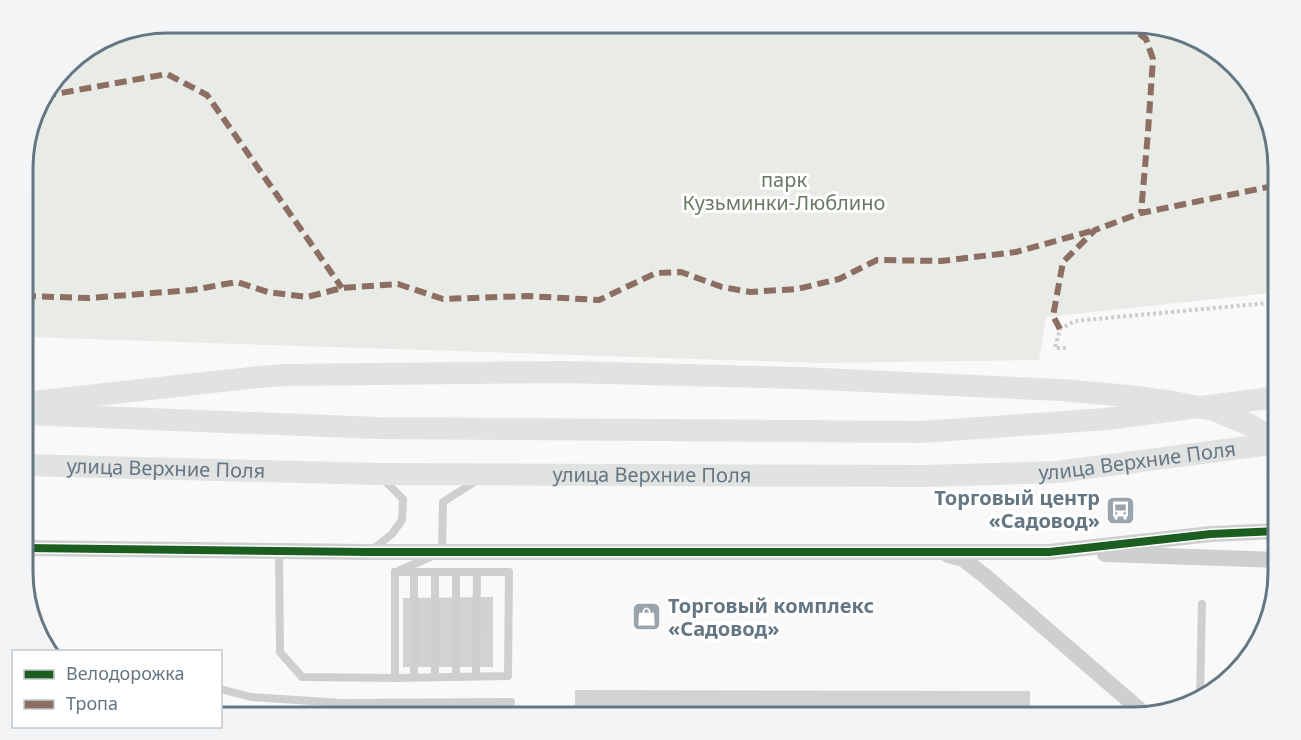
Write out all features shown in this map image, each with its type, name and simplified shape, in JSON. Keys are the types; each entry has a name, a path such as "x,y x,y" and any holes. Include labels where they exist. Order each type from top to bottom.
{"main road":[{"path":"33,402 287,375 565,372 800,378 1061,390 1129,396 1214,410 1250,425 1268,436"},
{"path":"33,414 377,429 922,432 1107,419 1268,398"},
{"name":"улица Верхние Поля","path":"33,465 483,476 925,476 1057,472 1268,443"}],"street":[{"path":"1049,552 1211,534 1268,531"},
{"path":"33,548 369,552 1049,552 1268,560"},
{"path":"933,552 963,559 1137,707"}],"lane":[{"path":"369,552 392,534 402,520 403,499 378,474"},
{"path":"395,572 442,552 443,502 483,476"},
{"path":"279,550 280,652 302,677 508,676 509,572 395,572"},
{"path":"395,572 395,678"},
{"path":"414,572 414,677"},
{"path":"435,572 435,677"},
{"path":"456,572 456,677"},
{"path":"476,676 477,572"},
{"path":"1200,689 1202,604"},
{"path":"222,689 251,698 332,702 511,702"}],"path":[{"path":"1066,348 1055,348 1060,329 1075,321 1268,303"}],"green space":[{"name":"парк Кузьминки-Люблино","path":"168,33 1151,34 1185,43 1201,51 1222,66 1245,93 1261,124 1268,159 1268,293 1046,317 1039,360 819,363 33,337 33,168 34,150 40,124 47,108 66,79 100,51 124,40 150,34"}],"building":[{"path":"493,597 493,667 403,667 403,598"},
{"path":"575,690 1030,691 1030,707 575,707"}],"marked path":[{"path":"1139,33 1146,39 1153,59 1141,213"},
{"path":"55,94 167,74 207,95 342,288"},
{"path":"1060,329 1053,316 1063,262 1095,230 1141,213 1268,187"},
{"path":"33,296 89,298 192,290 237,282 268,292 307,297 342,288 398,284 443,299 528,296 599,300 656,273 681,272 722,287 750,292 797,289 839,279 877,260 941,261 1016,252 1095,230"}],"cycle path":[{"path":"33,548 369,552 1049,552 1211,534 1268,531"}],"place":[{"name":"Торговый центр «Садовод»","path":"1121,510"},
{"name":"Торговый комплекс «Садовод»","path":"647,617"}]}
